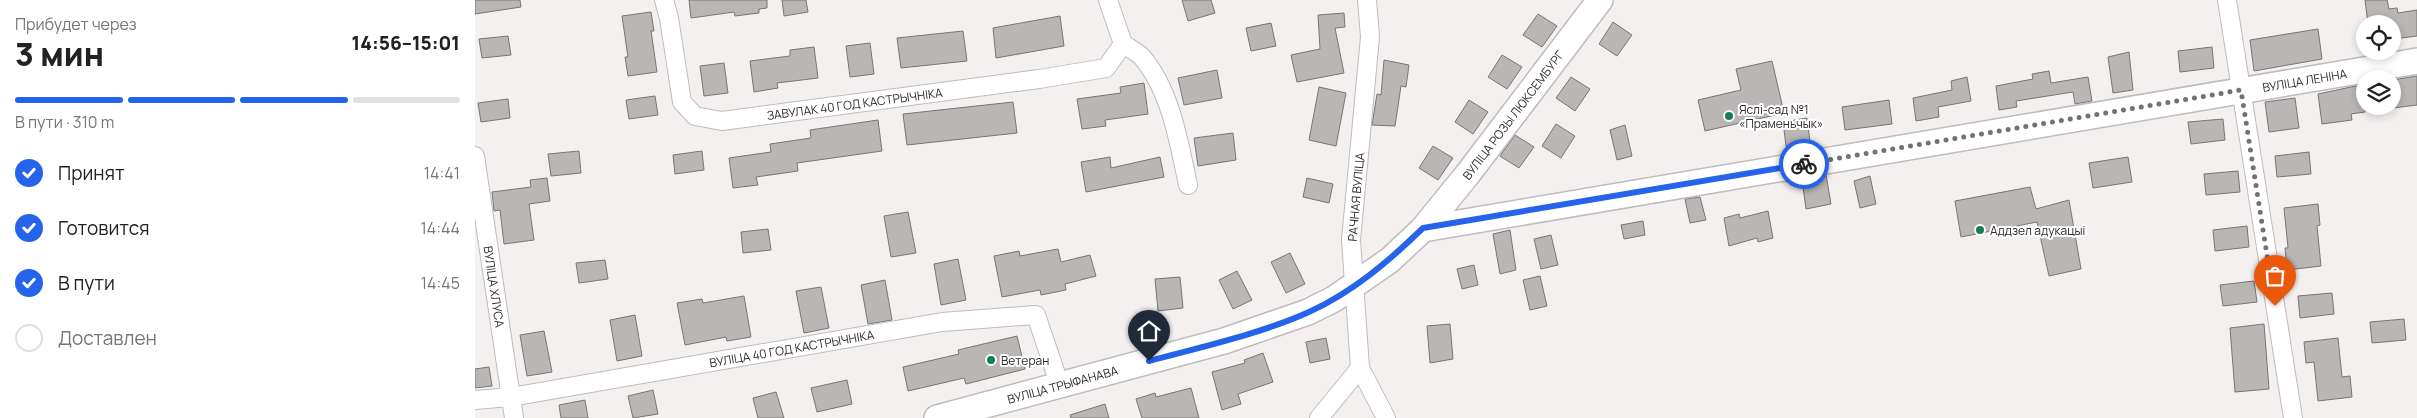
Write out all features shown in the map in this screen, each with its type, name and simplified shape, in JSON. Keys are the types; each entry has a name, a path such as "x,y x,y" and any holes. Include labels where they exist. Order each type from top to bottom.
{"street":[{"name":"ЗАВУЛАК 40 ГОД КАСТРЫЧНІКА","path":"664,0 669,18 682,102 695,116 722,122 1039,80 1106,68 1123,44"},
{"path":"1107,0 1123,44 1141,56 1161,87 1179,142 1188,185"},
{"name":"РАЧНАЯ ВУЛІЦА","path":"1367,0 1371,37 1351,240 1360,368 1386,418"},
{"name":"ВУЛІЦА РОЗЫ ЛЮКСЕМБУРГ","path":"1423,228 1461,182 1600,0"},
{"path":"2227,0 2293,418"},
{"name":"ВУЛІЦА ЛЕНІНА","path":"1423,228 2417,61"},
{"name":"ВУЛІЦА ХЛУСА","path":"475,156 514,418"},
{"name":"ВУЛІЦА ТРЫФАНАВА","path":"937,418 1224,341 1309,312 1355,286 1390,260 1423,228"},
{"name":"ВУЛІЦА 40 ГОД КАСТРЫЧНІКА","path":"475,400 511,397 942,322 1036,315 1060,386"},
{"path":"1319,418 1360,368"}],"building":[{"path":"475,0 520,0 521,7 475,14"},
{"path":"689,0 767,0 767,8 759,9 759,13 735,16 734,12 691,18"},
{"path":"782,0 806,0 808,12 784,16"},
{"path":"1182,0 1211,0 1215,13 1188,21"},
{"path":"2365,0 2387,0 2389,9 2397,8 2398,13 2417,10 2417,36 2401,38 2401,15 2367,15"},
{"path":"651,12 654,31 651,31 657,72 628,76 625,57 628,57 622,16"},
{"path":"1344,13 1345,27 1335,28 1344,73 1297,82 1291,55 1320,49 1318,15"},
{"path":"1538,14 1557,26 1542,47 1523,35"},
{"path":"1060,16 1064,46 996,58 993,28"},
{"path":"1613,22 1632,35 1617,56 1599,44"},
{"path":"1271,23 1276,46 1251,51 1246,28"},
{"path":"2318,29 2322,59 2254,71 2250,40"},
{"path":"963,31 967,61 901,68 897,38"},
{"path":"508,36 511,55 482,58 479,39"},
{"path":"870,43 874,74 850,77 846,46"},
{"path":"814,47 818,78 777,83 778,88 754,92 750,61 790,56 790,50"},
{"path":"2212,47 2214,68 2180,72 2178,51"},
{"path":"2129,52 2133,90 2113,93 2108,57"},
{"path":"1502,55 1522,67 1507,89 1488,77"},
{"path":"1384,60 1409,65 1406,87 1401,86 1395,126 1372,125 1377,94 1381,95"},
{"path":"1772,61 1784,113 1705,131 1698,100 1741,90 1736,69"},
{"path":"724,63 728,93 704,96 700,66"},
{"path":"1217,70 1222,98 1184,105 1178,78"},
{"path":"2049,71 2051,83 2088,77 2092,101 2075,104 2073,92 2016,101 2017,107 1999,110 1996,86 2033,79 2032,74"},
{"path":"2417,76 2417,105 2401,107 2401,79"},
{"path":"1571,77 1590,89 1575,111 1556,98"},
{"path":"1967,77 1971,101 1938,107 1939,117 1916,121 1913,98 1952,90 1951,81"},
{"path":"1144,83 1148,114 1105,120 1106,126 1082,129 1077,99 1121,93 1120,87"},
{"path":"2356,86 2356,113 2351,114 2352,120 2322,124 2318,94"},
{"path":"1319,87 1346,93 1336,146 1309,140"},
{"path":"655,96 658,115 629,119 626,100"},
{"path":"2295,98 2299,128 2269,132 2265,102"},
{"path":"508,99 510,118 481,122 478,103"},
{"path":"1469,100 1488,112 1473,134 1455,122"},
{"path":"1889,100 1892,124 1845,130 1842,107"},
{"path":"1013,102 1017,133 907,145 903,114"},
{"path":"1807,118 1810,142 1786,146 1783,122"},
{"path":"2223,119 2225,140 2191,144 2188,122"},
{"path":"878,120 882,151 797,163 798,171 756,177 758,185 733,188 729,158 771,152 770,144 811,138 810,130"},
{"path":"1556,124 1575,136 1561,158 1542,146"},
{"path":"1625,125 1632,156 1617,160 1610,130"},
{"path":"1233,133 1236,160 1198,166 1194,138"},
{"path":"1515,135 1534,147 1519,168 1500,156"},
{"path":"1433,146 1453,158 1438,180 1419,168"},
{"path":"579,151 581,173 551,176 548,154"},
{"path":"702,151 704,170 675,174 673,155"},
{"path":"2309,152 2311,174 2277,177 2275,156"},
{"path":"1110,157 1111,168 1160,157 1164,177 1086,192 1081,162"},
{"path":"2128,157 2132,182 2093,188 2089,163"},
{"path":"2238,171 2240,192 2206,195 2204,174"},
{"path":"1826,175 1831,204 1806,209 1802,180"},
{"path":"1870,176 1876,204 1860,208 1854,181"},
{"path":"547,178 550,201 529,204 534,240 504,244 500,210 494,211 492,192 531,187 530,180"},
{"path":"1307,178 1333,184 1329,203 1303,197"},
{"name":"Аддзел адукацыі","path":"2030,187 2036,209 2069,200 2081,269 2049,276 2037,222 1961,237 1955,201"},
{"path":"1700,197 1706,220 1690,223 1685,199"},
{"path":"2318,204 2320,225 2317,226 2321,266 2287,270 2285,248 2288,248 2284,208"},
{"path":"1768,211 1773,238 1758,242 1757,238 1729,246 1724,218 1739,214 1740,218"},
{"path":"908,212 916,253 891,257 884,216"},
{"path":"1643,221 1645,235 1624,239 1621,225"},
{"path":"2247,226 2249,247 2215,251 2213,230"},
{"path":"768,229 771,250 743,253 741,232"},
{"path":"1510,230 1516,270 1500,274 1493,234"},
{"path":"1551,235 1558,265 1541,269 1534,239"},
{"path":"1058,249 1061,262 1090,255 1096,276 1065,284 1066,290 1041,295 1040,290 1002,297 994,256 1019,251 1020,256"},
{"path":"1290,253 1305,284 1286,293 1271,262"},
{"path":"958,259 966,300 941,305 934,264"},
{"path":"605,260 608,279 579,283 576,263"},
{"path":"1474,265 1478,285 1462,289 1457,269"},
{"path":"1237,271 1252,300 1233,309 1219,280"},
{"path":"1540,276 1547,306 1530,310 1523,280"},
{"path":"1180,277 1183,308 1158,311 1155,279"},
{"path":"885,280 892,320 868,324 861,285"},
{"path":"2254,281 2257,302 2223,306 2220,285"},
{"path":"821,287 829,328 804,333 796,291"},
{"path":"2332,293 2334,314 2300,318 2298,296"},
{"path":"744,296 751,337 727,341 726,337 685,345 677,303 702,299 703,303"},
{"path":"635,315 642,356 617,361 610,320"},
{"path":"2404,319 2406,340 2372,343 2370,322"},
{"path":"1450,324 1453,359 1430,363 1427,326"},
{"path":"2264,324 2269,389 2235,392 2230,328"},
{"path":"544,331 552,372 527,376 520,335"},
{"path":"1017,336 1025,369 966,384 964,378 908,391 903,367 959,354 958,350"},
{"path":"1326,338 1330,359 1310,363 1306,342"},
{"path":"2338,338 2342,377 2350,376 2352,397 2318,401 2314,362 2306,363 2304,342"},
{"path":"1263,353 1273,382 1238,394 1241,404 1222,410 1212,372 1245,363 1244,360"},
{"path":"489,367 492,386 475,388 475,369"},
{"path":"847,380 852,404 817,412 811,388"},
{"path":"1191,388 1199,418 1142,418 1136,399 1155,393 1156,397"},
{"path":"653,390 658,414 633,418 628,396"},
{"path":"776,392 784,418 758,418 753,398"},
{"path":"585,400 588,418 561,418 559,405"},
{"path":"1105,404 1109,418 1071,418 1070,415"}],"way so far":[{"path":"1804,164 2241,90 2275,306"}],"place":[{"name":"Яслі-сад №1 «Праменьчык»","path":"1729,116"},
{"name":"Аддзел адукацыі","path":"1980,230"},
{"name":"Ветеран","path":"991,360"}],"route":[{"path":"1149,361 1224,341 1309,312 1355,286 1390,260 1423,228 1804,164"}]}
